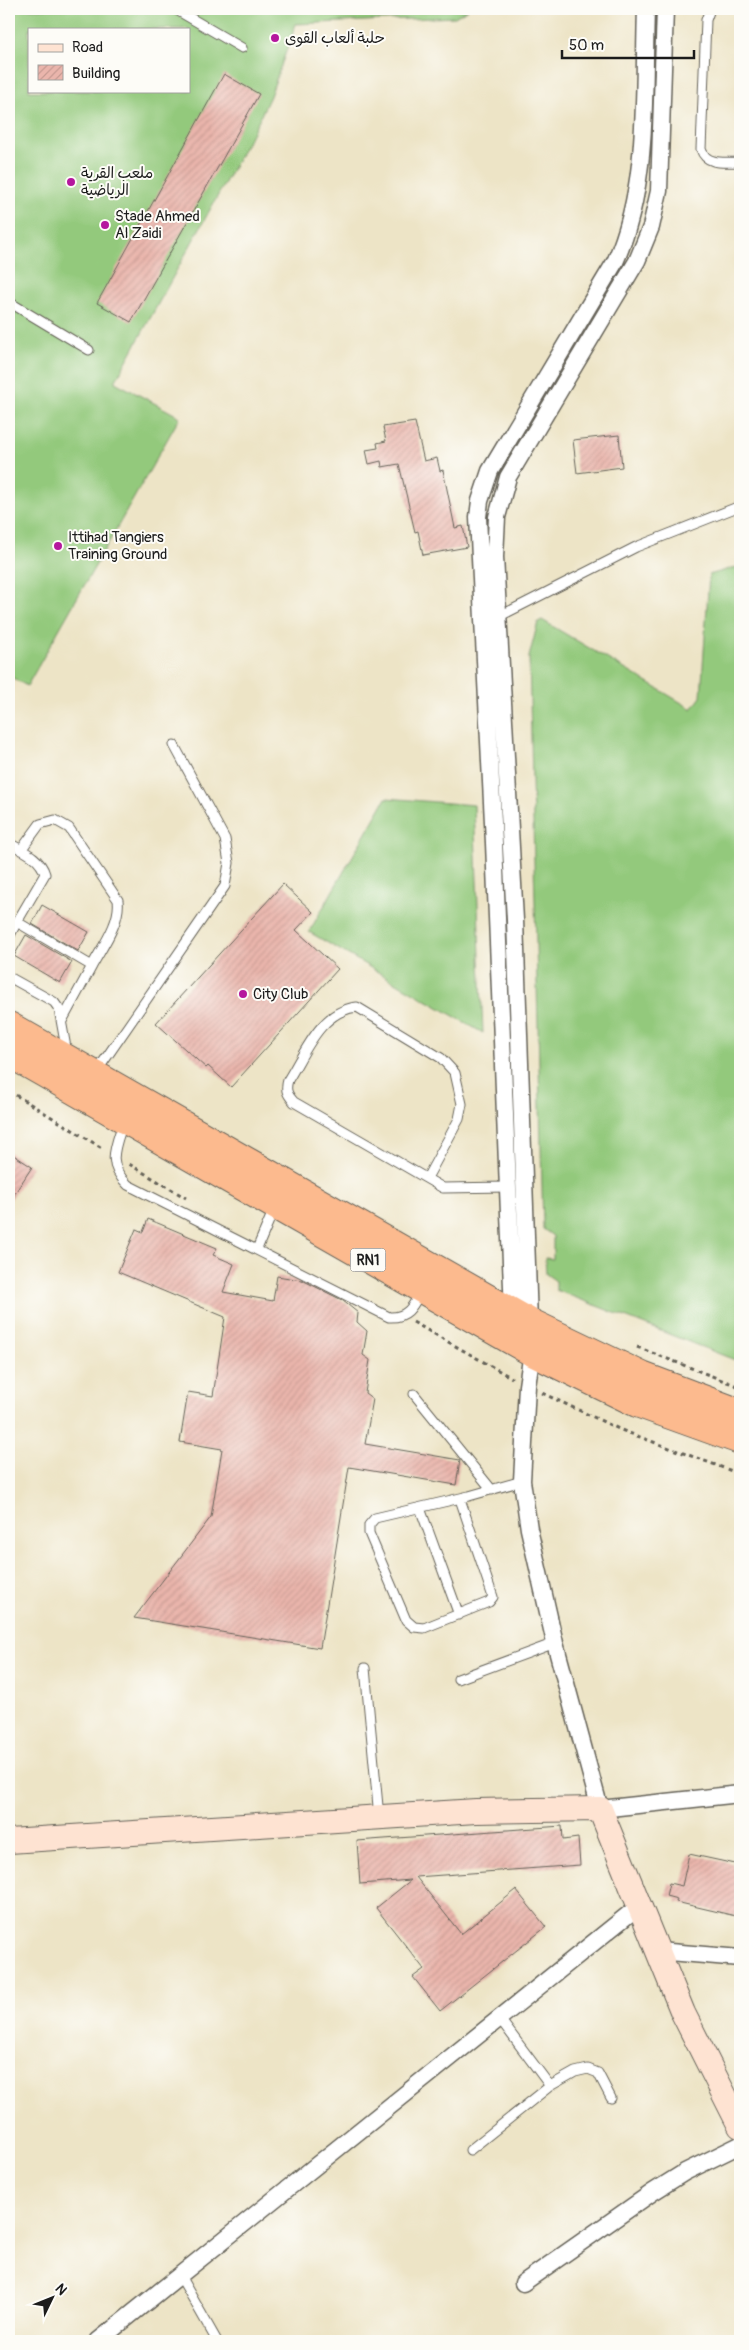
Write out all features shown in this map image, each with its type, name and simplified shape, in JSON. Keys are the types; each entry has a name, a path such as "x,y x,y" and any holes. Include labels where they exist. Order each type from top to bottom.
{"highway":[{"name":"RN1","path":"9,1026 521,1317 642,1376 740,1413"},
{"name":"RN1","path":"9,1053 422,1291 532,1352 637,1403 740,1440"}],"street":[{"path":"521,1317 508,1187 478,517 480,501 490,471 615,262 629,225 640,167 646,9"},
{"path":"521,1317 515,920 495,538 497,517 508,477 637,261 651,227 658,191 665,9"},
{"path":"532,1352 527,1386 522,1481 529,1529 555,1643 581,1732 600,1808 683,2013 740,2126"},
{"path":"9,1841 379,1817 525,1809 600,1808 740,1794"},
{"path":"98,2341 640,1906"},
{"path":"658,1951 740,1958"},
{"path":"522,2282 653,2192 685,2172 740,2145"}],"lane":[{"path":"175,9 242,48"},
{"path":"710,9 706,20 701,149 705,157 713,162 740,162"},
{"path":"9,302 89,350"},
{"path":"500,616 636,547 740,506"},
{"path":"94,1076 225,886 229,863 225,839 174,745"},
{"path":"21,850 40,824 54,820 62,824 69,828 118,900 119,908 115,921 62,1021"},
{"path":"9,843 37,860 45,874 9,937"},
{"path":"17,922 92,966"},
{"path":"9,977 54,1002 59,1008 68,1061"},
{"path":"427,1178 459,1119 462,1104 455,1074 441,1058 357,1007 348,1008 332,1015 324,1024 288,1080 288,1095 294,1102 443,1188 508,1187"},
{"path":"124,1120 113,1154 115,1168 120,1178 128,1185 389,1317 396,1317 408,1312 422,1291"},
{"path":"257,1249 276,1206"},
{"path":"414,1394 492,1490"},
{"path":"460,1499 493,1597 489,1602 424,1628 414,1627 406,1620 370,1533 370,1525 375,1518 460,1499 522,1481"},
{"path":"420,1508 458,1615"},
{"path":"458,1679 555,1643"},
{"path":"365,1668 379,1817"},
{"path":"500,2018 550,2086"},
{"path":"470,2150 550,2086 575,2072 588,2068 598,2073 611,2098"},
{"path":"180,2276 217,2341"}],"green space":[{"name":"Stade Ahmed Al Zaidi","path":"9,9 468,9 455,17 296,24 270,96 254,130 115,382 180,417 27,686 9,676"},
{"path":"740,566 740,1362 556,1290 556,1281 546,1274 545,1258 553,1259 553,1236 543,1229 529,657 538,622 542,620 692,709 701,697 709,575"},
{"path":"386,798 474,805 483,1033 309,932"}],"building":[{"path":"224,74 259,94 131,322 97,303"},
{"path":"415,422 424,461 437,458 440,471 443,470 455,528 463,526 467,547 423,555 418,531 415,532 399,464 382,467 381,461 369,464 366,450 378,448 377,443 386,441 383,427"},
{"path":"619,435 622,467 577,473 573,440"},
{"path":"283,884 313,912 296,930 338,969 231,1087 208,1066 206,1068 156,1023"},
{"path":"42,905 89,932 78,951 32,924"},
{"path":"26,935 72,962 60,983 14,956"},
{"path":"9,1152 32,1167 9,1202"},
{"path":"148,1219 217,1248 213,1255 234,1264 223,1292 273,1301 277,1276 302,1280 342,1300 358,1313 357,1322 367,1331 363,1355 370,1360 365,1393 373,1399 365,1444 460,1460 456,1485 349,1467 320,1648 134,1618 211,1517 222,1449 180,1442 188,1392 213,1396 225,1317 118,1272 136,1229 143,1232"},
{"path":"562,1826 563,1840 578,1838 580,1865 416,1877 461,1934 516,1890 546,1927 440,2011 413,1977 424,1969 376,1908 411,1880 360,1884 357,1841"},
{"path":"689,1854 740,1865 740,1917 676,1902 677,1899 666,1896 669,1883 682,1886"}],"place":[{"name":"حلبة ألعاب القوى","path":"275,38"},
{"name":"ملعب القرية الرياضية","path":"71,182"},
{"name":"Stade Ahmed Al Zaidi","path":"105,225"},
{"name":"Ittihad Tangiers Training Ground","path":"58,546"},
{"name":"City Club","path":"243,994"}]}
